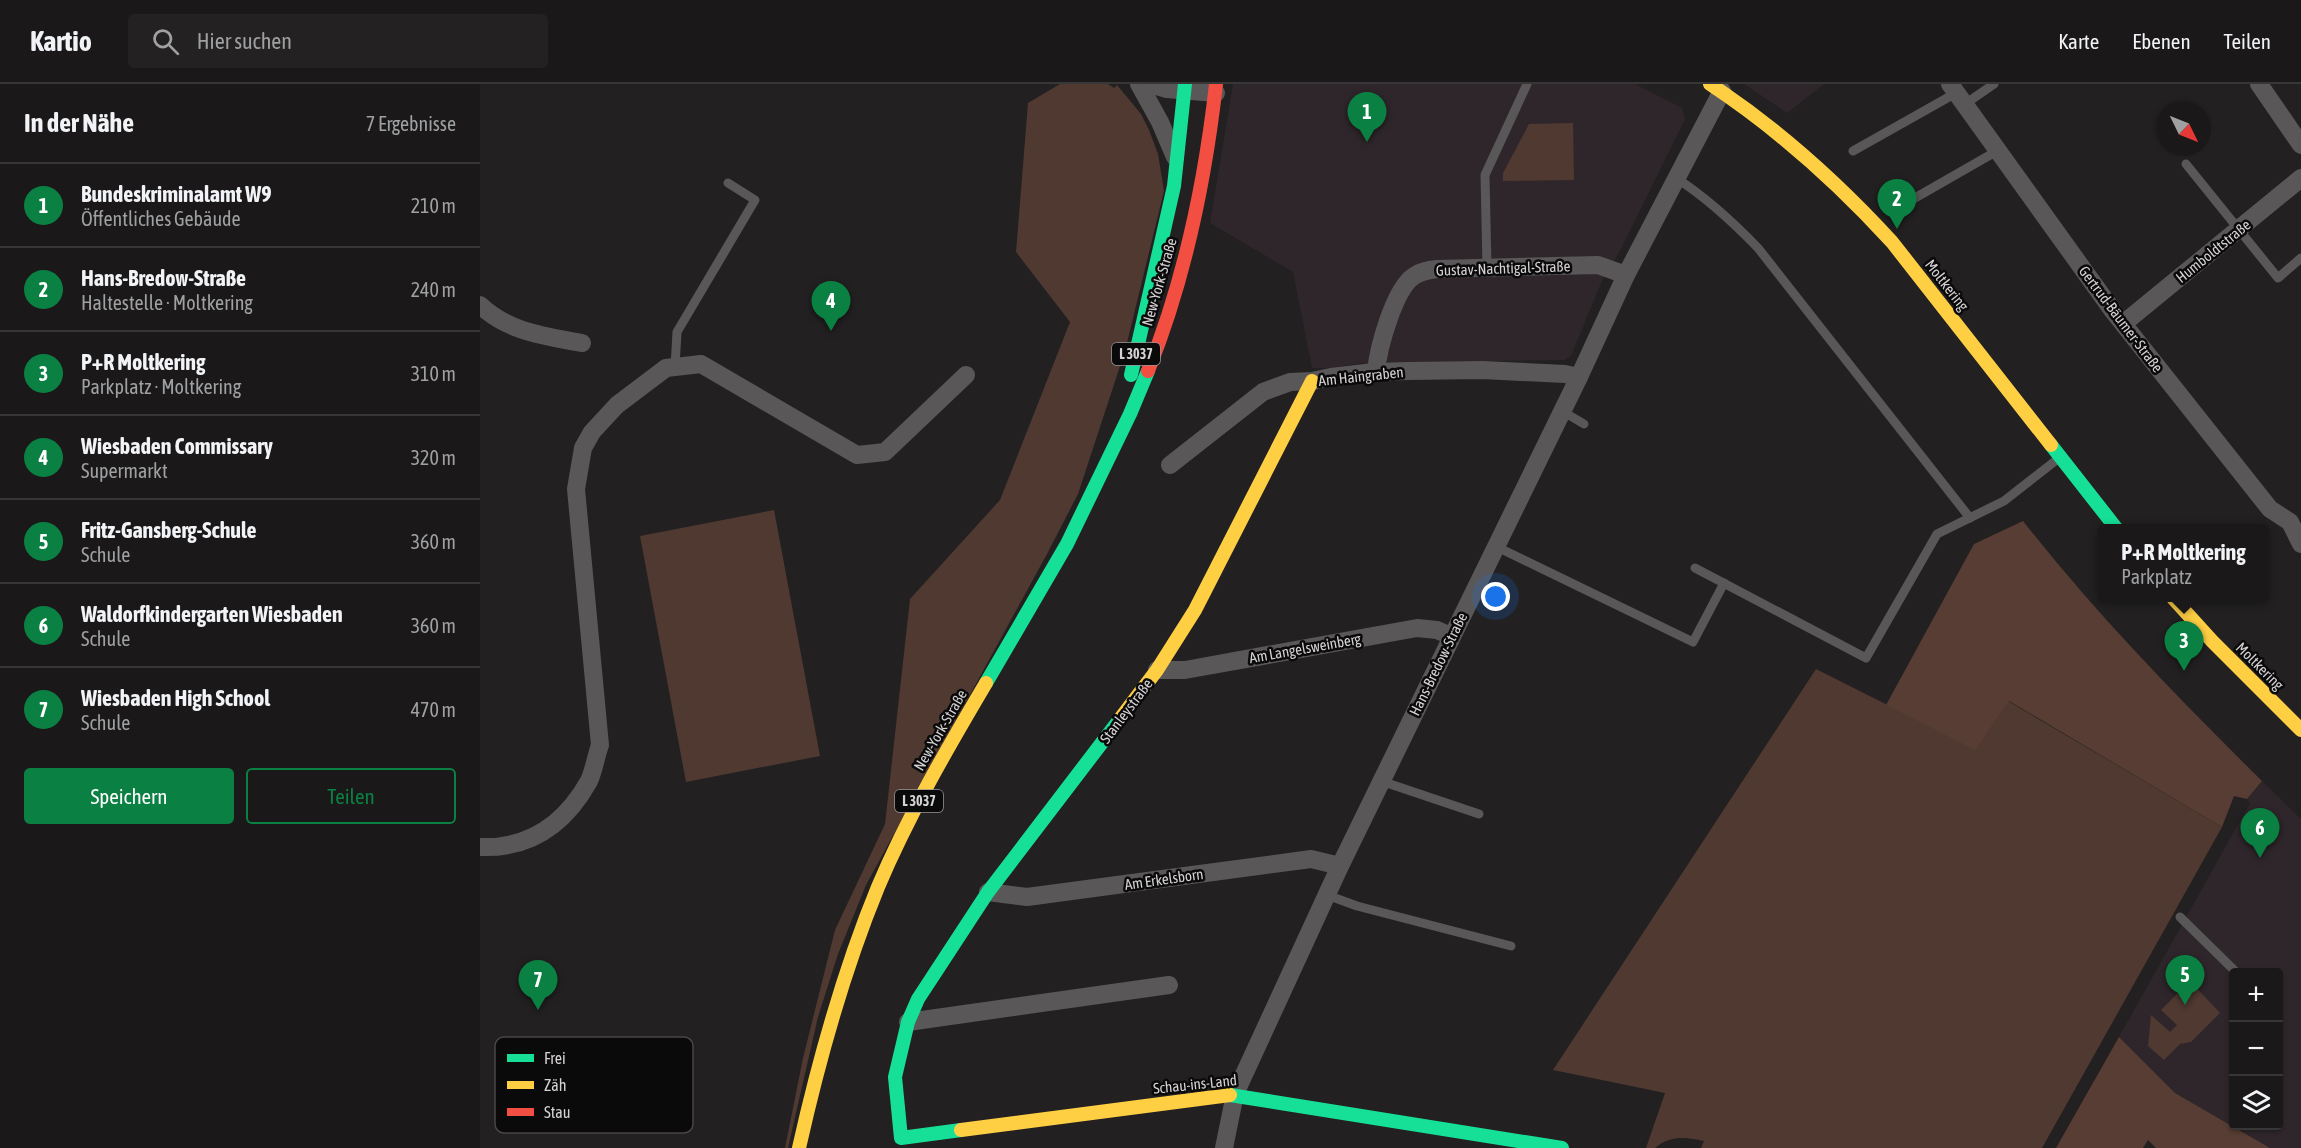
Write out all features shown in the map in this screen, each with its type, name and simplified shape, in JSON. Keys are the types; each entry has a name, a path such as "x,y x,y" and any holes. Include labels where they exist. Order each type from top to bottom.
{"street":[{"path":"1139,84 1160,122 1178,163"},
{"path":"1150,84 1216,88"},
{"path":"2259,84 2301,145"},
{"name":"Hans-Bredow-Straße","path":"1224,1148 1235,1094 1340,866 1579,377 1626,275 1676,178 1712,86"},
{"name":"Moltkering","path":"1712,86 1791,143 1866,213 1923,281 2113,524"},
{"name":"New-York-Straße","path":"1098,479 1126,392 1149,303 1178,163 1185,87"},
{"name":"New-York-Straße","path":"799,1148 821,1052 836,1000 853,949 886,869 919,801 1057,562 1139,392 1172,302 1200,190 1216,88"},
{"name":"Gertrud-Bäumer-Straße","path":"1957,94 2132,336 2270,509 2295,518 2301,544"},
{"name":"Humboldtstraße","path":"2124,323 2301,178"},
{"name":"Gustav-Nachtigal-Straße","path":"1376,372 1382,335 1408,281 1428,270 1599,265 1626,275"},
{"path":"480,305 492,317 522,332 582,343"},
{"path":"480,847 519,843 540,834 567,814 590,779 600,745 576,489 584,448 592,432 617,405 666,369 701,364 857,455 885,452 966,375"},
{"name":"Am Haingraben","path":"1170,465 1263,392 1290,382 1376,372 1482,370 1564,374 1579,377"},
{"name":"Stanleystraße","path":"901,1137 895,1077 908,1022 924,987 988,892 1157,670 1195,610 1312,381"},
{"name":"Moltkering","path":"2177,602 2212,641 2301,730"},
{"name":"Am Langelsweinberg","path":"1157,670 1185,670 1417,628 1437,630 1451,636"},
{"name":"Am Erkelsborn","path":"988,892 1027,897 1311,859 1340,866"},
{"path":"908,1022 1169,986"},
{"name":"Schau-ins-Land","path":"901,1137 1235,1094 1562,1148"}],"lane":[{"path":"1487,268 1485,175 1527,84"},
{"path":"1853,151 1957,94 1994,84"},
{"path":"1908,202 1997,151"},
{"path":"2186,165 2278,278 2301,258"},
{"path":"1676,178 1731,219 1758,248 1970,518"},
{"path":"675,367 677,332 755,200 728,183"},
{"path":"1562,411 1584,424"},
{"path":"1695,568 1866,657 1937,534 2004,501 2059,458"},
{"path":"1495,546 1693,642 1724,583"},
{"path":"1381,781 1479,814"},
{"path":"1327,895 1368,909 1511,946"},
{"path":"2180,917 2232,968"}],"shaded area":[{"path":"1060,84 1108,84 1114,88 1117,85 1141,114 1158,154 1164,191 1125,351 1078,494 866,885 838,954 818,1017 788,1148 785,1148 803,1058 835,930 885,824 910,599 1000,500 1070,322 1016,252 1028,103"},
{"path":"1233,84 1635,84 1682,108 1685,119 1622,247 1601,283 1571,356 1564,360 1363,363 1331,368 1312,368 1293,272 1210,223"},
{"path":"1744,84 1824,84 1787,113"},
{"path":"1573,123 1574,180 1503,181 1503,173 1529,124"},
{"path":"774,510 820,756 686,782 640,536"},
{"path":"2023,521 2138,655 2262,781 2247,799 2234,796 2222,827 2009,701 1975,750 1886,705 1974,544"},
{"path":"1816,669 1975,749 2008,701 2222,827 2042,1148 1701,1148 1704,1141 1685,1138 1672,1139 1655,1148 1646,1148 1665,1093 1553,1070"},
{"path":"2262,781 2301,819 2301,1148 2270,1148 2239,1130 2283,1130 2283,968 2229,968 2229,1124 2175,1093 2119,1037 2250,803 2247,799"},
{"path":"2190,981 2220,1013 2191,1042 2180,1044 2164,1060 2148,1046 2151,1015 2170,1032 2177,1025 2161,1010"},
{"path":"2119,1037 2175,1093 2229,1124 2229,1130 2239,1130 2270,1148 2156,1148 2148,1140 2143,1148 2056,1148"}],"traffic: fast":[{"path":"1131,375 1174,186 1185,84"},
{"path":"986,683 1067,544 1130,414 1148,371"},
{"path":"2051,445 2113,524"},
{"path":"961,1130 901,1138 895,1077 908,1022 918,999 988,892 1120,719"},
{"path":"1230,1095 1562,1148"}],"traffic: slow":[{"path":"1710,84 1806,157 1892,242 2051,445"},
{"path":"1120,719 1157,670 1195,610 1312,381"},
{"path":"2177,602 2212,641 2301,730"},
{"path":"799,1148 833,1016 865,919 915,809 986,683"},
{"path":"961,1130 1230,1095"}],"traffic: jam":[{"path":"1148,371 1173,301 1192,230 1206,157 1216,84"}],"place":[{"name":"Bundeskriminalamt W9","path":"1367,142"},
{"name":"Hans-Bredow-Straße","path":"1897,229"},
{"name":"Wiesbaden Commissary","path":"831,331"},
{"name":"P+R Moltkering","path":"2184,671"},
{"name":"Waldorfkindergarten Wiesbaden","path":"2260,858"},
{"name":"Fritz-Gansberg-Schule","path":"2185,1005"},
{"name":"Wiesbaden High School","path":"538,1010"}]}
